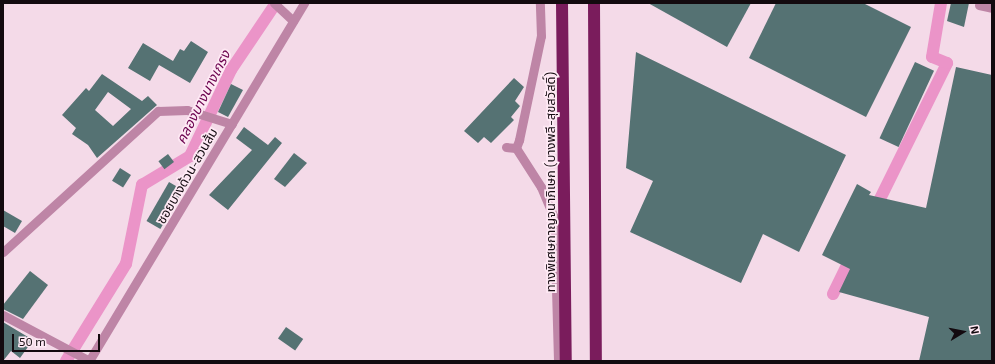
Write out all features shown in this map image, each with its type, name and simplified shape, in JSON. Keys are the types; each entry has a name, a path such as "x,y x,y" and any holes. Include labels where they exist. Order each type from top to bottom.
{"highway":[{"name":"ทางพิเศษกาญจนาภิเษก (บางพลี-สุขสวัสดิ์)","path":"562,3 566,361"},
{"path":"594,3 596,361"}],"street":[{"path":"274,3 293,21"},
{"name":"ซอยบางด้วน-สวนส้ม","path":"89,361 229,123 304,3"},
{"path":"540,3 541,36 511,147 541,187 554,218 558,361"},
{"path":"979,5 992,8"},
{"path":"3,252 158,111 172,109 205,115 229,123"},
{"path":"3,315 89,361"}],"building":[{"path":"648,3 751,3 727,47"},
{"path":"776,3 863,3 911,27 866,117 749,58"},
{"path":"951,3 969,3 964,27 947,21"},
{"path":"191,41 208,52 190,83 159,65 150,81 128,68 143,43 173,61 180,49 184,51"},
{"path":"636,52 846,155 799,252 763,234 741,283 630,232 653,181 626,168"},
{"path":"915,62 934,71 899,147 880,138"},
{"path":"956,67 992,75 992,361 919,361 929,317 839,292 850,269 822,255 857,184 871,192 869,195 926,208"},
{"path":"102,74 142,101 148,96 157,105 97,158 88,145 72,134 76,128 62,115 86,88 89,91","holes":["108,92 131,109 113,126 95,110"]},
{"path":"514,78 524,87 515,101 520,106 511,117 514,120 491,143 484,137 478,143 464,131"},
{"path":"231,84 243,90 228,117 218,112"},
{"path":"244,127 268,145 275,137 282,143 228,210 209,195 252,150 236,138"},
{"path":"294,153 307,163 285,187 274,179"},
{"path":"168,154 174,162 164,169 158,161"},
{"path":"120,168 131,175 123,188 112,181"},
{"path":"169,182 183,190 160,229 146,221"},
{"path":"3,210 22,221 15,233 3,226"},
{"path":"30,271 48,285 23,319 3,309 3,305"},
{"path":"3,322 33,340 20,358 11,351 3,361"},
{"path":"286,327 303,339 295,351 278,338"}],"waterway":[{"name":"คลองบางนางเกรง","path":"66,361 126,264 142,185 190,156 231,70 276,3"},
{"path":"874,211 947,63 932,57 941,3"},
{"path":"833,294 853,253"}]}
